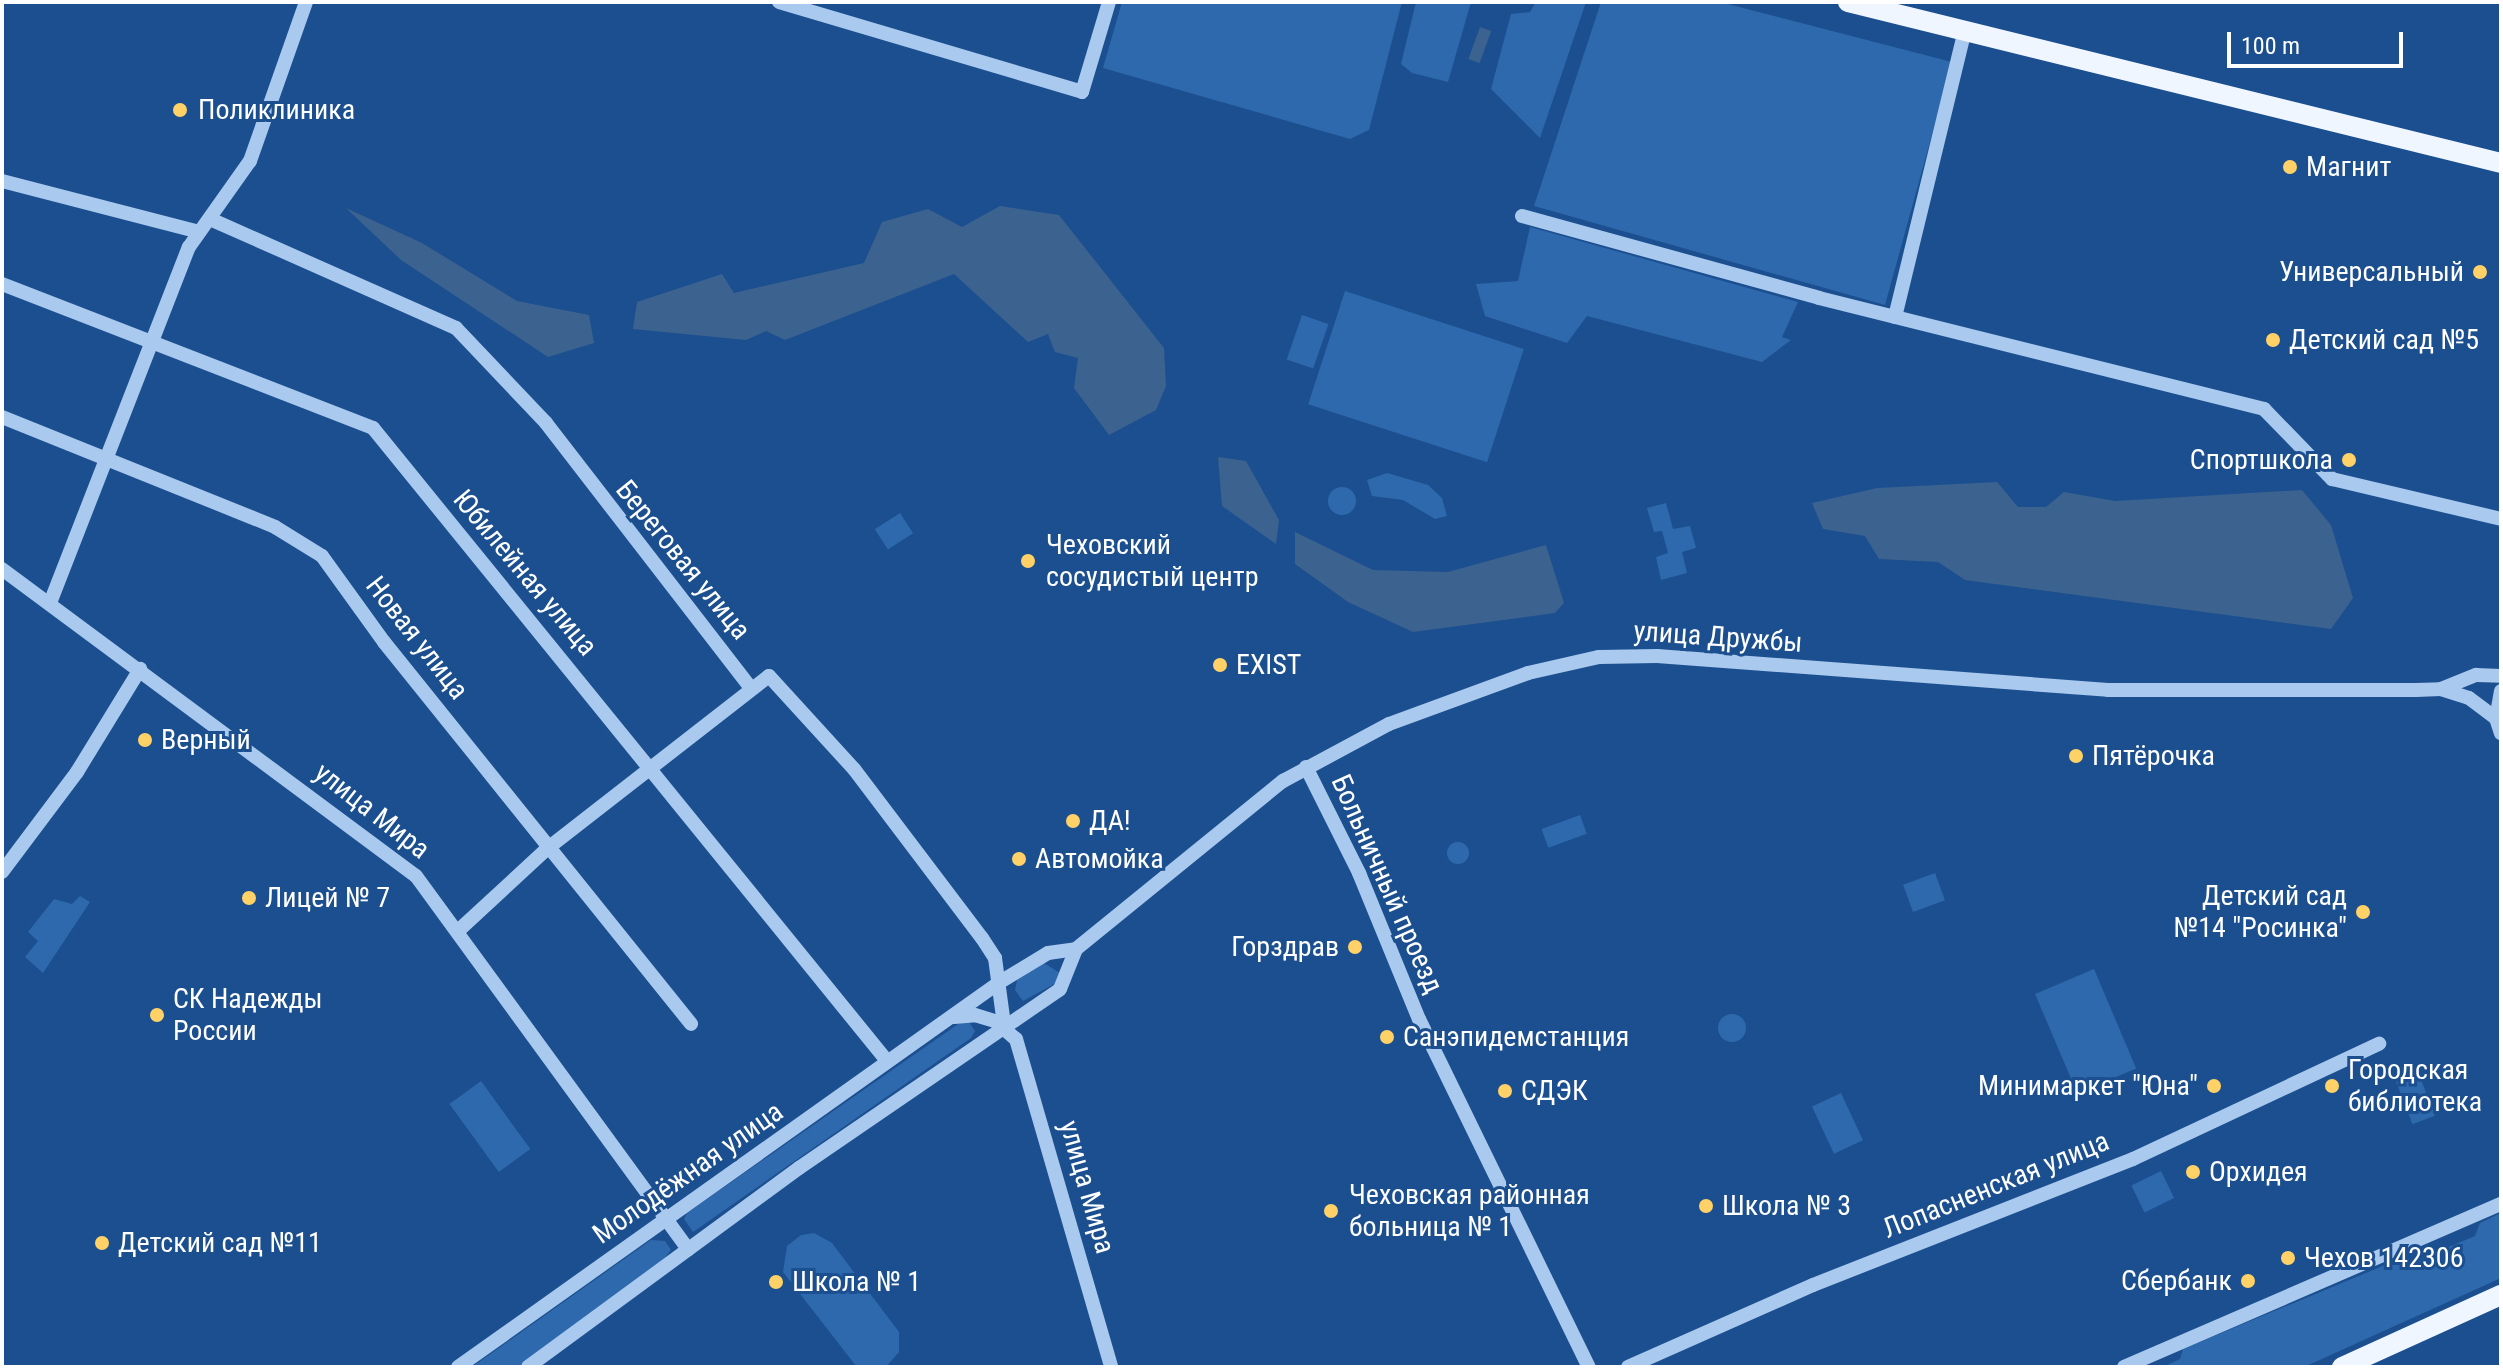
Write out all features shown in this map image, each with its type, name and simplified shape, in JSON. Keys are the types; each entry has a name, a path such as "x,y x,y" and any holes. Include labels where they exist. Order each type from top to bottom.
{"main road":[{"path":"1848,2 2501,163"},
{"path":"2342,1367 2501,1295"}],"street":[{"path":"50,603 199,232 250,161 306,2"},
{"path":"779,2 1082,92 1109,2"},
{"path":"1895,317 1964,33"},
{"path":"2,181 199,232"},
{"path":"1522,216 1895,317 2264,409 2332,479 2501,519"},
{"name":"Береговая улица","path":"210,219 456,328 546,423 750,687"},
{"name":"Юбилейная улица","path":"2,284 373,428 651,766 887,1061"},
{"name":"Новая улица","path":"2,417 275,527 322,556 548,848 691,1024"},
{"name":"улица Мира","path":"2,569 416,876 459,930 688,1249"},
{"name":"улица Дружбы","path":"1004,1025 1060,989 1076,949 1306,767 1389,724 1528,673 1599,657 1690,657 2108,690 2441,689 2469,698 2496,718"},
{"path":"2,872 77,772 140,669"},
{"name":"улица Дружбы","path":"2441,689 2476,675 2501,676"},
{"path":"459,930 548,848 750,687 769,676 854,769 982,938 995,958 1004,1025"},
{"path":"2501,691 2496,718 2501,733"},
{"name":"Больничный проезд","path":"1306,767 1359,873 1419,1019 1589,1367"},
{"name":"улица Дружбы","path":"1000,982 1048,953 1076,949"},
{"name":"Молодёжная улица","path":"458,1367 1000,982"},
{"path":"954,1017 1004,1025"},
{"path":"954,1017 977,1021 975,1045"},
{"path":"528,1367 688,1249 1004,1025"},
{"name":"улица Мира","path":"1004,1025 1021,1053 1111,1367"},
{"name":"Лопасненская улица","path":"1628,1367 1813,1285 2133,1159 2379,1044"},
{"path":"2124,1367 2501,1204"}],"shaded area":[{"path":"1122,2 1402,2 1369,130 1350,139 1103,68"},
{"path":"1416,2 1471,2 1448,82 1412,73 1401,64"},
{"path":"1536,2 1586,2 1540,138 1491,89 1511,14 1530,12"},
{"path":"1601,2 1720,2 1952,62 1885,305 1534,206"},
{"path":"1480,27 1491,31 1480,63 1468,59"},
{"path":"1000,206 1059,215 1164,348 1166,386 1156,410 1109,435 1074,388 1078,358 1055,352 1048,334 1028,342 954,274 785,340 766,331 746,340 633,329 637,302 722,274 734,293 864,263 882,222 928,209 962,227"},
{"path":"346,208 422,243 517,301 589,315 594,343 548,357 401,260"},
{"path":"1530,227 1798,302 1782,337 1791,340 1762,362 1587,316 1567,343 1485,316 1476,284 1518,281"},
{"path":"1345,291 1524,349 1487,462 1308,404"},
{"path":"1302,315 1328,324 1313,369 1287,359"},
{"path":"1218,457 1246,461 1279,520 1276,544 1222,506"},
{"path":"1387,473 1428,485 1442,498 1447,516 1435,519 1403,500 1372,496 1367,480"},
{"path":"1997,482 2018,507 2046,507 2064,492 2115,501 2302,490 2331,525 2353,598 2331,629 1965,580 1938,562 1879,559 1865,536 1823,529 1812,503 1877,488"},
{"path":"1342,487 1352,491 1356,501 1352,511 1342,515 1332,511 1328,501 1332,491"},
{"path":"1666,503 1673,529 1690,526 1696,548 1682,552 1687,573 1661,580 1656,557 1668,553 1662,531 1654,532 1647,508"},
{"path":"900,513 913,533 888,549 875,529"},
{"path":"1295,532 1373,570 1448,572 1546,545 1564,603 1555,613 1413,632 1348,602 1295,564"},
{"path":"1580,815 1587,834 1548,848 1541,829"},
{"path":"1458,842 1466,845 1469,853 1466,861 1458,864 1450,861 1447,853 1450,845"},
{"path":"1935,873 1945,900 1913,912 1903,885"},
{"path":"80,896 90,902 43,973 25,957 38,941 28,932 54,899 72,904"},
{"path":"1044,963 1060,973 1056,983 1023,1001 1015,990 1017,980"},
{"path":"2094,969 2136,1068 2077,1093 2035,994"},
{"path":"1732,1014 1742,1018 1746,1028 1742,1038 1732,1042 1722,1038 1718,1028 1722,1018"},
{"path":"961,1022 969,1022 975,1031 971,1038 693,1232 684,1219 687,1213"},
{"path":"2417,1069 2435,1116 2413,1124 2395,1078"},
{"path":"481,1081 530,1149 499,1172 449,1104"},
{"path":"1841,1093 1863,1140 1834,1154 1812,1107"},
{"path":"2161,1171 2174,1198 2144,1212 2131,1185"},
{"path":"2501,1213 2501,1278 2304,1367 2163,1367 2180,1359 2183,1349 2402,1258 2415,1261 2475,1236 2480,1223"},
{"path":"814,1233 832,1243 899,1332 899,1352 886,1367 856,1366 783,1272 787,1246 801,1235"},
{"path":"651,1240 665,1241 671,1250 660,1264 518,1367 472,1367"}],"place":[{"name":"Поликлиника","path":"180,110"},
{"name":"Магнит","path":"2290,167"},
{"name":"Универсальный","path":"2480,272"},
{"name":"Детский сад №5","path":"2273,340"},
{"name":"Спортшкола","path":"2349,460"},
{"name":"Чеховский сосудистый центр","path":"1028,561"},
{"name":"EXIST","path":"1220,665"},
{"name":"Верный","path":"145,740"},
{"name":"Пятёрочка","path":"2076,756"},
{"name":"ДА!","path":"1073,821"},
{"name":"Автомойка","path":"1019,859"},
{"name":"Лицей № 7","path":"249,898"},
{"name":"Детский сад №14 \"Росинка\"","path":"2363,912"},
{"name":"Горздрав","path":"1355,947"},
{"name":"СК Надежды России","path":"157,1015"},
{"name":"Санэпидемстанция","path":"1387,1037"},
{"name":"Минимаркет \"Юна\"","path":"2214,1086"},
{"name":"Городская библиотека","path":"2332,1086"},
{"name":"СДЭК","path":"1505,1091"},
{"name":"Орхидея","path":"2193,1172"},
{"name":"Школа № 3","path":"1706,1206"},
{"name":"Чеховская районная больница № 1","path":"1331,1211"},
{"name":"Детский сад №11","path":"102,1243"},
{"name":"Чехов 142306","path":"2288,1258"},
{"name":"Сбербанк","path":"2248,1281"},
{"name":"Школа № 1","path":"776,1282"}]}
